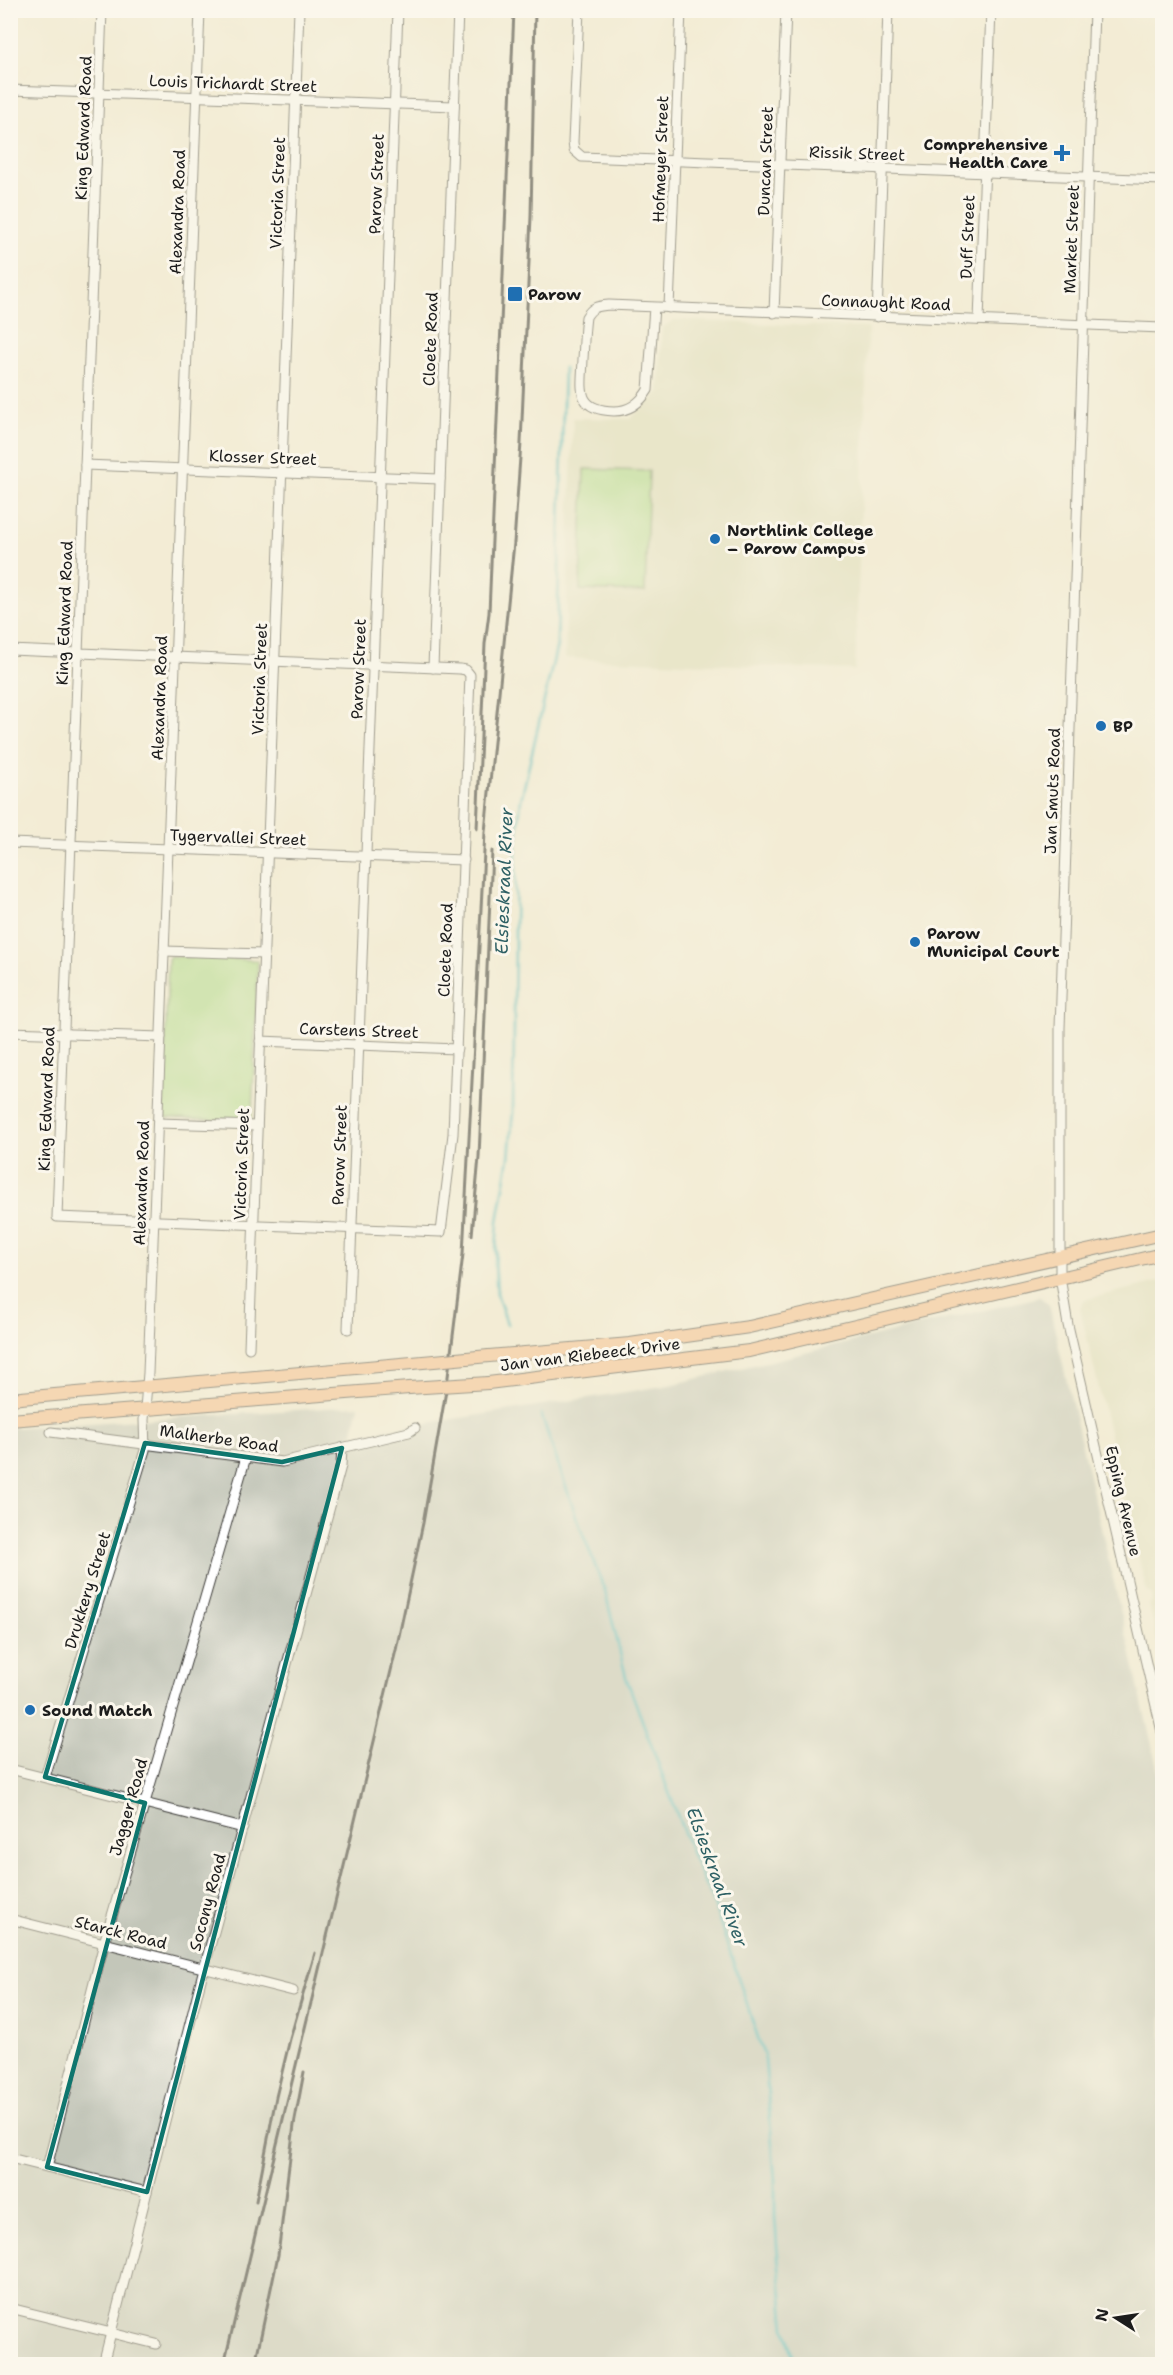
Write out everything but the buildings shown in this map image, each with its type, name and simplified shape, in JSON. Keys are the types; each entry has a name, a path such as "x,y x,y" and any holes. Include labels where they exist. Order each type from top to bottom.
{"main road":[{"name":"Jan van Riebeeck Drive","path":"11,1399 630,1344 749,1327 1162,1234"},
{"name":"Jan van Riebeeck Drive","path":"10,1420 488,1383 749,1351 1162,1254"}],"street":[{"name":"King Edward Road","path":"102,10 57,1217 154,1221"},
{"name":"Alexandra Road","path":"145,1410 200,10"},
{"name":"Victoria Street","path":"249,1348 299,10"},
{"name":"Parow Street","path":"348,1329 398,10"},
{"name":"Cloete Road","path":"352,1229 441,1232 453,1134 471,678 466,670 433,668 458,10"},
{"name":"Rissik Street","path":"579,10 573,146 576,153 586,158 1162,180"},
{"name":"Hofmeyer Street","path":"669,308 681,10"},
{"name":"Duncan Street","path":"774,313 786,10"},
{"path":"877,317 888,10"},
{"name":"Duff Street","path":"979,320 991,10"},
{"name":"Market Street","path":"1083,325 1094,10"},
{"name":"Louis Trichardt Street","path":"10,90 454,106"},
{"name":"Connaught Road","path":"654,307 648,390 627,410 607,411 589,405 581,386 586,317 590,309 597,306 609,305 1162,328"},
{"name":"Jan Smuts Road","path":"1060,1277 1060,1028 1083,325"},
{"name":"Klosser Street","path":"85,465 440,479"},
{"path":"10,650 433,668"},
{"name":"Tygervallei Street","path":"10,843 464,860"},
{"path":"164,951 264,954"},
{"path":"10,1032 161,1037"},
{"name":"Carstens Street","path":"260,1041 457,1049"},
{"path":"158,1123 257,1126"},
{"path":"154,1221 352,1229"},
{"name":"Epping Avenue","path":"1060,1277 1070,1336 1162,1732"},
{"name":"Drukkery Street","path":"45,1778 146,1450 145,1410"},
{"name":"Malherbe Road","path":"51,1432 290,1461 410,1432 415,1428"},
{"name":"Socony Road","path":"104,2364 204,1969 341,1466 342,1448"},
{"name":"Jagger Road","path":"47,2167 104,1943 246,1457"},
{"path":"10,1769 243,1828"},
{"name":"Starck Road","path":"10,1919 293,1991"},
{"path":"10,2158 147,2192"},
{"path":"10,2308 156,2344"}],"highlighted area":[{"path":"145,1443 282,1462 342,1448 147,2192 47,2167 145,1803 45,1777"}],"shaded area":[{"name":"Northlink College – Parow Campus","path":"674,320 868,328 855,670 565,658 573,418 630,419 659,392 662,328"},
{"path":"1162,1281 1162,1664 1149,1604 1152,1601 1151,1593 1147,1593 1080,1308 1084,1300"},
{"path":"1040,1297 1049,1305 1162,1788 1162,2364 11,2364 11,1428 359,1406 352,1435 670,1385"}],"green space":[{"path":"584,469 649,471 645,592 580,590"},
{"path":"170,956 258,962 252,1118 249,1121 165,1118 163,1116 168,959"}],"waterway":[{"name":"Elsieskraal River","path":"507,1324 497,1294 495,1263 498,1221 509,1158 513,1112 516,847 521,800 557,645 564,368"},
{"name":"Elsieskraal River","path":"541,1414 605,1591 626,1677 693,1857 714,1904 765,2059 775,2181 777,2246 785,2327 795,2364"}],"railway":[{"path":"477,829 485,644 489,613 514,10"},
{"path":"224,2364 396,1650 423,1523 447,1385 463,1254 485,832 514,543 521,443 531,216 535,10"},
{"path":"472,1235 479,1157 492,851"},
{"path":"256,2201 276,2097 315,1953"},
{"path":"255,2364 278,2255 294,2125 304,2072"}],"place":[{"name":"Comprehensive Health Care","path":"1062,153"},
{"name":"Parow","path":"515,294"},
{"name":"Northlink College – Parow Campus","path":"715,539"},
{"name":"BP","path":"1101,726"},
{"name":"Parow Municipal Court","path":"915,942"},
{"name":"Sound Match","path":"30,1710"}]}
